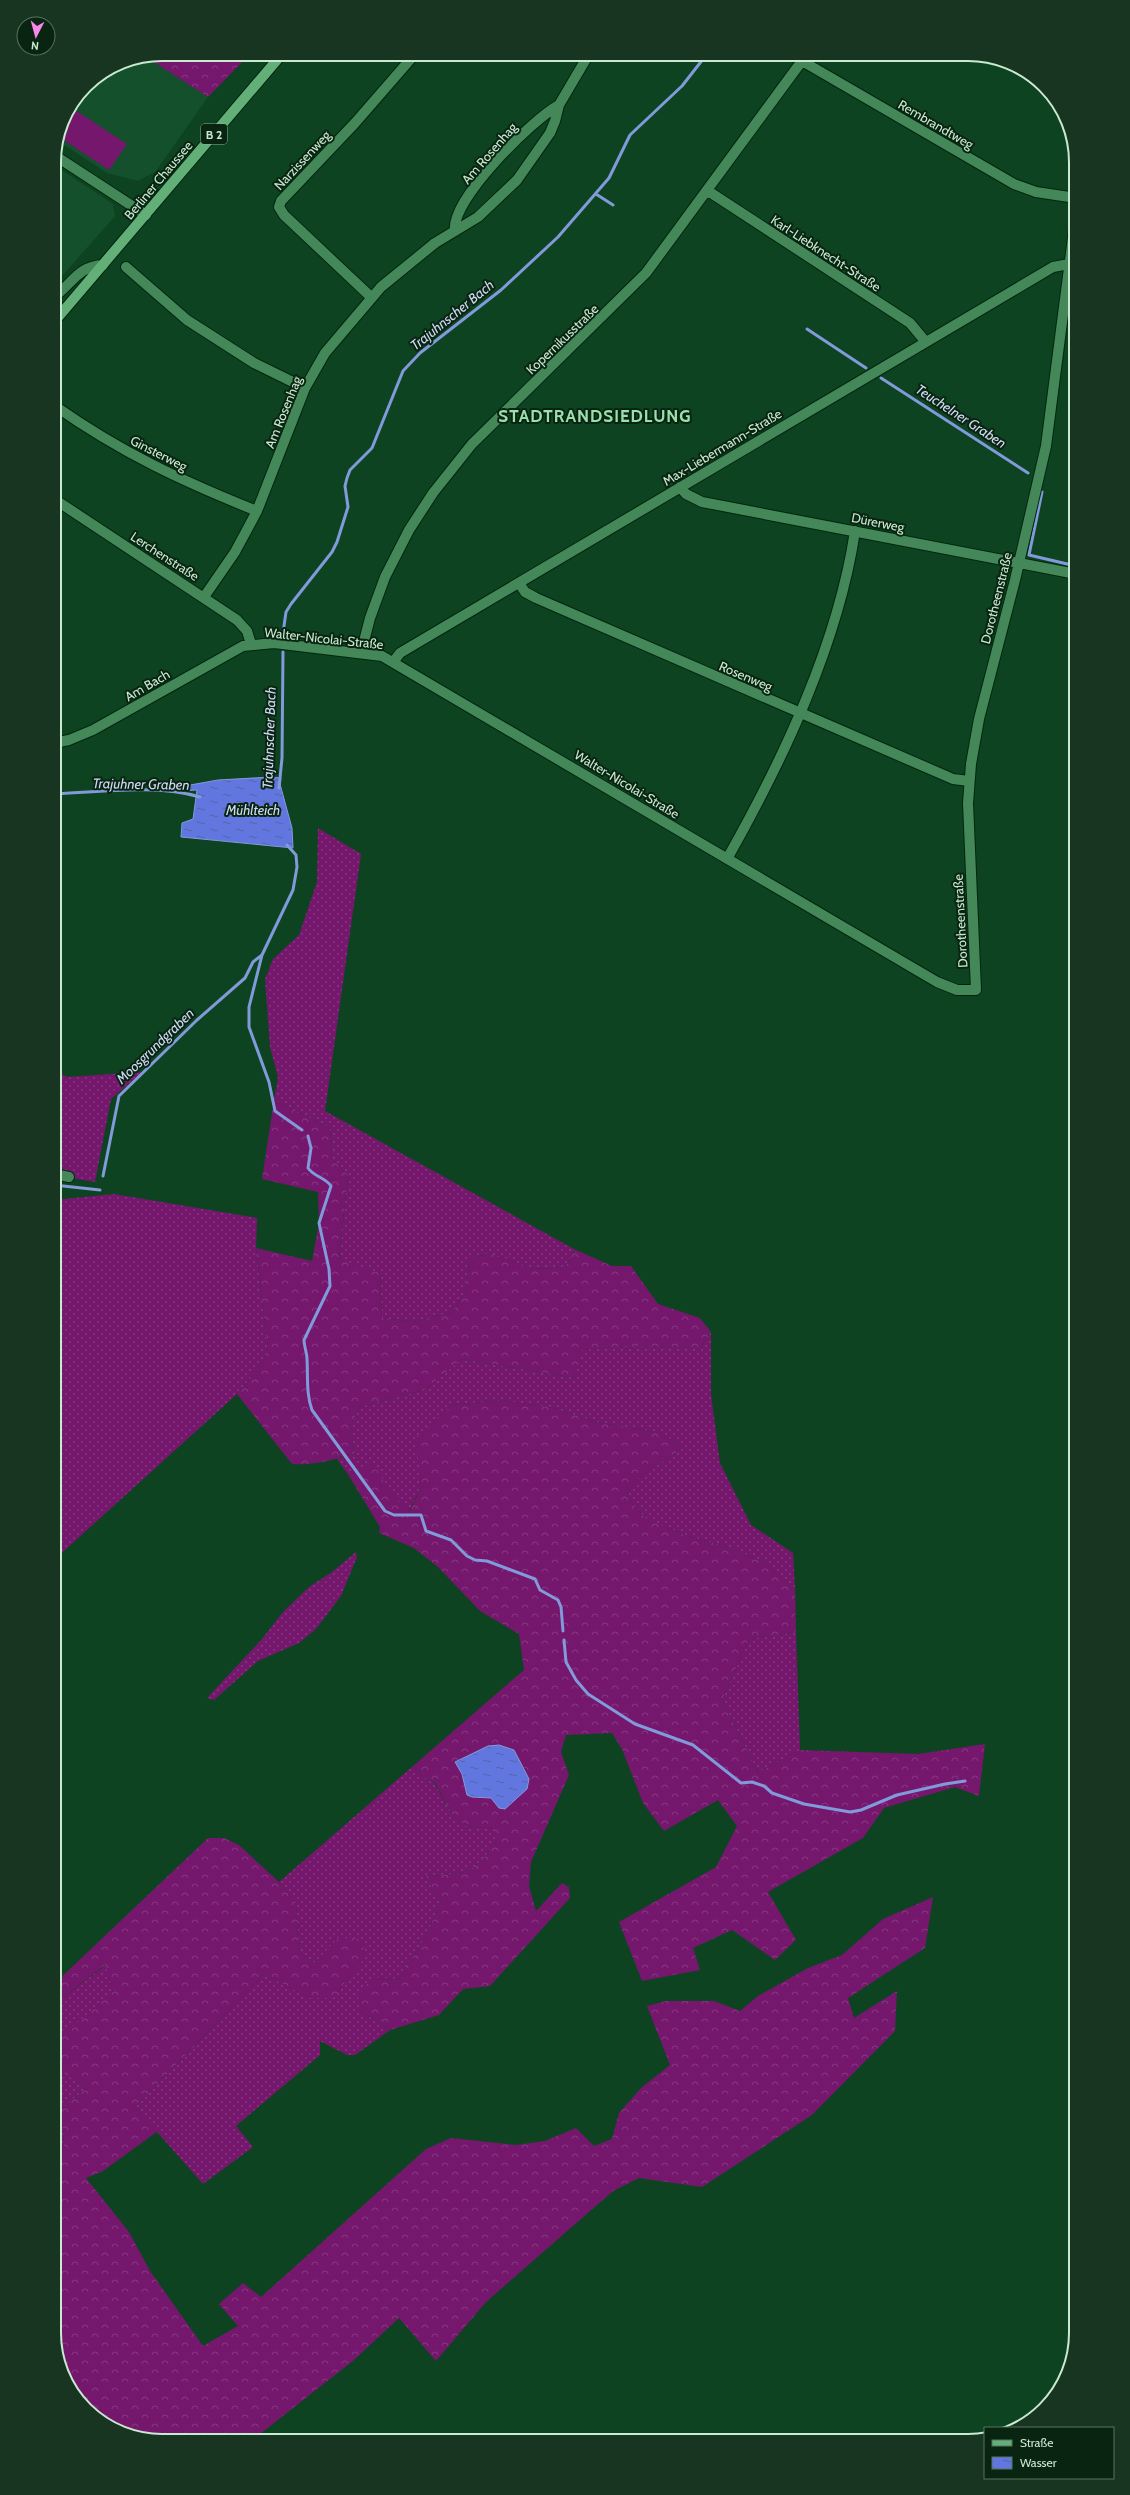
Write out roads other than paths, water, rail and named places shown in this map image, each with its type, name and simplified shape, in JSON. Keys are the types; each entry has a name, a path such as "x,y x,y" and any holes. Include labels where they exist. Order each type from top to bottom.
{"main road":[{"name":"Berliner Chaussee","path":"61,314 276,61"}],"street":[{"name":"Narzissenweg","path":"371,297 284,215 279,207 281,202 355,123 410,61"},
{"name":"Am Rosenhag","path":"455,231 454,224 460,211 487,172 526,130 559,104 585,61"},
{"name":"Kopernikusstraße","path":"360,653 376,599 385,577 409,530 432,493 486,430 642,278 803,61"},
{"name":"Rembrandtweg","path":"810,61 1014,184 1036,192 1069,197"},
{"name":"Am Rosenhag","path":"204,597 235,552 257,511 305,388 325,353 371,297 413,259 478,217 517,180 550,132 556,121 559,104"},
{"path":"61,160 146,215"},
{"name":"Karl-Liebknecht-Straße","path":"708,190 910,323 925,341"},
{"name":"Max-Liebermann-Straße","path":"394,661 400,653 925,341 1053,268 1069,264"},
{"name":"Dorotheenstraße","path":"976,990 968,821 969,781 978,719 1019,562 1047,439 1069,264"},
{"path":"61,290 77,274 88,268 103,266"},
{"path":"126,267 187,320 254,363 305,388"},
{"name":"Ginsterweg","path":"61,410 94,433 133,456 180,479 257,511"},
{"name":"Dürerweg","path":"680,487 686,494 702,502 1069,573"},
{"name":"Lerchenstraße","path":"61,504 237,620 247,632 251,644"},
{"path":"727,859 766,788 799,713 824,648 848,566 855,531"},
{"name":"Rosenweg","path":"519,583 525,592 536,598 953,779 969,781"},
{"name":"Walter-Nicolai-Straße","path":"251,644 274,643 360,653 382,656 394,661 937,982 957,990 976,990"},
{"name":"Am Bach","path":"61,742 69,740 92,730 225,654 251,644"},
{"path":"61,1175 69,1177"}],"water":[{"name":"Mühlteich","path":"271,777 281,778 280,784 292,828 293,848 181,837 182,823 193,819 197,790 178,791 179,787 218,780"},
{"path":"499,1745 514,1750 529,1779 527,1789 505,1809 499,1808 491,1798 472,1797 467,1795 462,1774 455,1762 488,1746"}],"waterway":[{"name":"Trajuhnscher Bach","path":"283,633 286,612 332,552 337,542 348,507 345,486 350,470 372,448 403,371 420,353 501,290 558,237 609,178 630,135 682,86 702,61"},
{"name":"Teuchelner Graben","path":"596,194 613,205"},
{"name":"Teuchelner Graben","path":"807,329 866,368"},
{"name":"Teuchelner Graben","path":"881,378 1028,473"},
{"name":"Teuchelner Graben","path":"1042,492 1029,555 1069,564"},
{"name":"Trajuhnscher Bach","path":"279,788 282,758 283,652"},
{"name":"Trajuhner Graben","path":"61,794 147,790 183,793 200,797"},
{"path":"287,845 296,855 297,867 293,890 262,955 249,1007 249,1027 269,1082 275,1111 302,1130"},
{"name":"Moosgrundgraben","path":"103,1176 119,1096 197,1020 245,978 253,962 262,955"},
{"path":"308,1136 311,1148 308,1168 331,1186 319,1223 329,1269 330,1286 304,1340 307,1356 308,1391 312,1410 385,1511 394,1515 421,1515 426,1531 451,1540 467,1556 475,1560 487,1561 535,1579 540,1590 558,1600 561,1607 563,1631"},
{"name":"Moosgrundgraben","path":"61,1186 100,1190"},
{"path":"564,1640 566,1662 576,1680 588,1694 635,1724 693,1745 741,1783 752,1782 764,1786 772,1793 804,1804 850,1812 861,1810 897,1795 965,1781"}],"district":[{"name":"STADTRANDSIEDLUNG","path":"595,416"}]}
